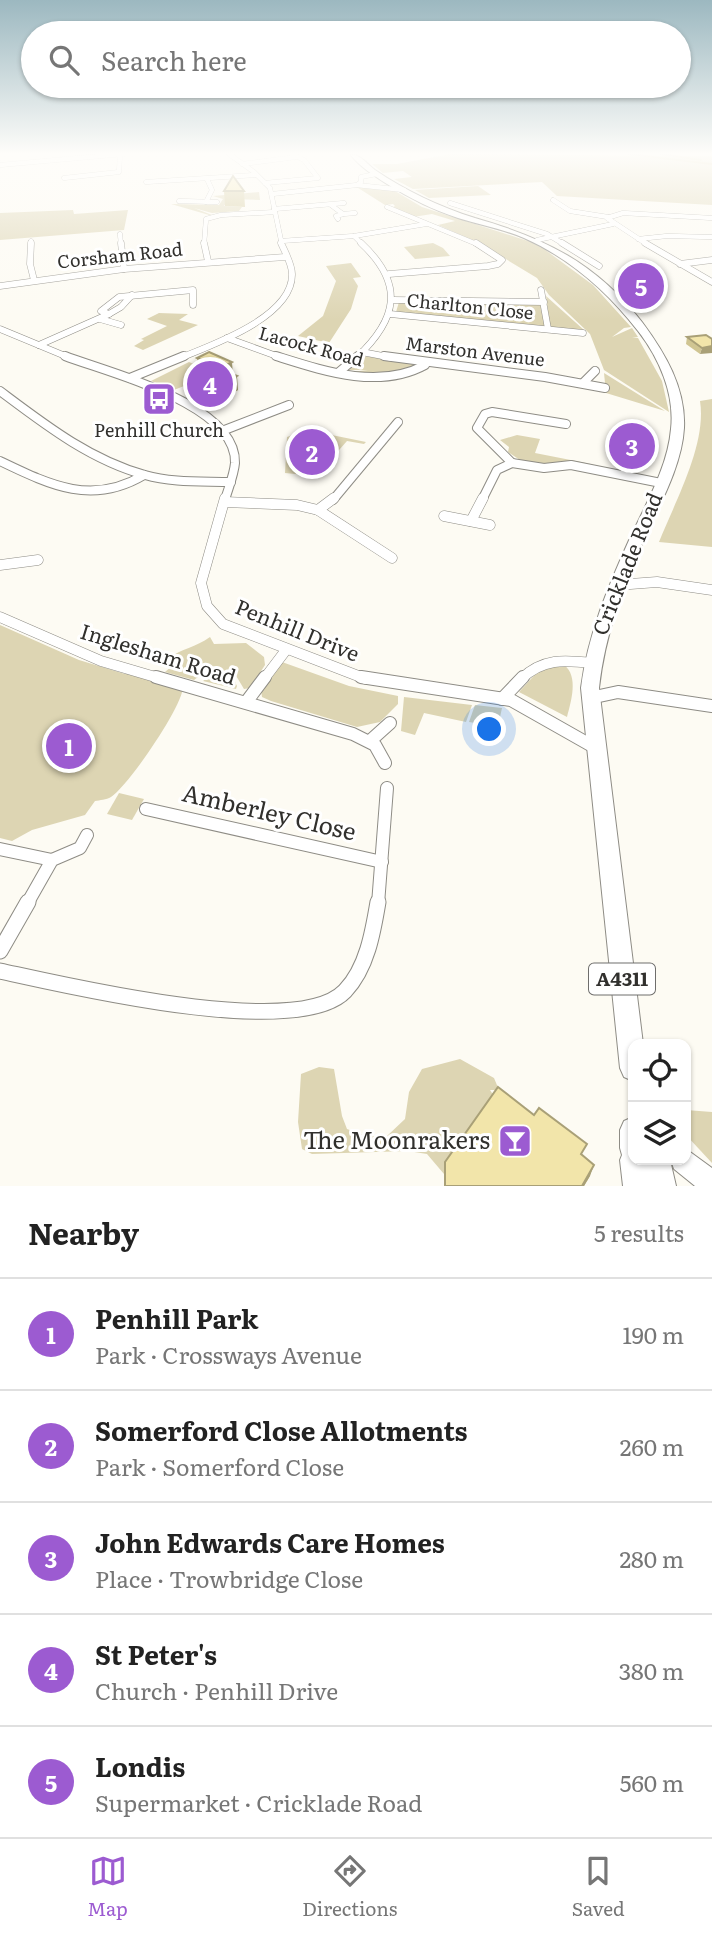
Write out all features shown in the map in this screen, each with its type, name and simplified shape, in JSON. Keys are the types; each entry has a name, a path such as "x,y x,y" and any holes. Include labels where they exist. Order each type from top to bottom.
{"main road":[{"name":"Cricklade Road","path":"442,209 537,240 563,256 605,289 645,333 666,364 677,400 678,416 673,451 603,620 592,663 590,698 594,747 629,1039"},
{"path":"635,1165 637,1186"},
{"path":"658,1165 662,1186"},
{"path":"689,1165 712,1184"}],"street":[{"path":"208,261 204,238 206,219 220,215 290,209"},
{"path":"334,209 340,217 355,213"},
{"path":"389,274 457,270 502,262 501,258 488,250 395,209"},
{"path":"464,209 553,237 594,265"},
{"path":"567,209 608,217 629,213 712,218"},
{"path":"130,378 227,338 260,320 283,299 292,275 274,211"},
{"path":"608,217 613,224 712,282"},
{"path":"281,242 354,236 429,223"},
{"path":"537,240 613,224"},
{"path":"120,234 124,269"},
{"path":"339,372 380,332 390,314 393,300 393,284 389,274 377,256 354,236"},
{"path":"637,239 667,236 712,237"},
{"path":"31,241 29,261 34,279"},
{"name":"Corsham Road","path":"0,286 34,279 124,269 285,257"},
{"path":"679,264 712,260"},
{"path":"39,345 109,314 101,311 115,299 193,290 193,305"},
{"name":"Charlton Close","path":"541,290 548,329"},
{"name":"Charlton Close","path":"393,300 544,302"},
{"name":"Charlton Close","path":"390,314 583,333"},
{"path":"100,319 121,325"},
{"path":"0,329 97,369 130,378 192,407 222,431 256,421 289,404"},
{"name":"Lacock Road","path":"227,338 361,378 387,379 416,372 425,365"},
{"name":"Marston Avenue","path":"362,352 425,365 510,370 605,388"},
{"path":"583,383 595,371"},
{"path":"0,391 61,434 111,462 144,475 231,482"},
{"path":"512,463 478,430 485,414 499,412 566,424"},
{"path":"556,422 560,413"},
{"path":"318,510 331,502 398,422"},
{"name":"Penhill Drive","path":"222,431 234,455 231,482 203,569 203,600 223,624 369,680 502,699 528,709 594,747"},
{"path":"0,461 47,481 89,493 123,489 144,475"},
{"path":"471,521 497,470 512,463 544,468 571,465 661,483"},
{"path":"225,502 297,505 318,510 392,558"},
{"path":"444,516 490,525"},
{"path":"0,565 38,560"},
{"path":"617,585 657,582 712,590"},
{"name":"Inglesham Road","path":"0,617 101,661 247,701 286,650"},
{"path":"502,699 544,661 559,659 592,663"},
{"path":"590,698 618,692 712,706"},
{"path":"247,701 370,741 380,751 385,763"},
{"path":"370,741 390,723"},
{"path":"0,971 117,996 194,1007 281,1011 323,1006 344,993 362,962 373,928 382,862 387,788"},
{"name":"Amberley Close","path":"146,809 382,862"},
{"path":"0,849 52,860 80,848 87,835"},
{"path":"0,951 52,860"}],"shaded area":[{"path":"189,209 212,215 209,215"},
{"path":"199,209 240,209 239,211 212,213"},
{"path":"398,209 429,209 528,241 544,249 593,285 631,327 624,328 612,337 632,328 638,337 632,337 638,338 662,381 669,412 604,370 590,334 549,295 537,278 481,244 438,225 455,221 432,214 413,217"},
{"path":"73,210 74,214 128,210 124,230 0,240 0,213"},
{"path":"433,243 443,248 450,256 415,259 404,247"},
{"path":"351,263 361,277 353,278 358,286 351,309 329,343 298,336 323,316 336,281 326,266"},
{"path":"546,296 584,330 550,327"},
{"path":"399,302 542,304 545,324 543,327 396,312"},
{"path":"159,313 188,314 179,320 198,325 143,350 134,346 144,340 141,339 167,326 147,319"},
{"path":"364,356 412,363 418,367 397,376 350,372 368,370 349,370"},
{"path":"189,362 203,368 199,380 174,390 151,381"},
{"path":"604,373 665,411 606,393"},
{"path":"712,399 712,547 659,542 694,454 699,436 700,401"},
{"path":"307,430 366,442 364,444 347,441 316,476 285,473 287,437"},
{"path":"517,435 540,439 535,453 591,464 563,461 548,465 523,462 508,452 509,447 500,440"},
{"path":"0,625 79,660 125,674 139,674 183,686 175,710 165,727 119,790 109,798 95,801 85,815 32,830 12,841 0,838"},
{"path":"210,637 214,644 246,643 264,657 265,665 250,688 244,689 235,674 231,674 236,689 203,681 218,669 213,666 194,680 165,672 172,666 169,658"},
{"path":"282,662 349,686 398,696 398,704 380,722 357,727 271,701 262,697 261,690"},
{"path":"564,665 573,682 567,717 519,692 541,668"},
{"path":"404,697 472,705 466,722 424,713 415,735 401,731"},
{"path":"475,705 502,708 499,722 493,726 469,722"},
{"path":"119,793 144,799 132,820 107,814"},
{"path":"460,1059 494,1078 499,1090 490,1090 496,1099 444,1174 427,1154 408,1151 312,1154 302,1149 298,1122 301,1074 319,1067 334,1069 342,1116 347,1129 366,1136 387,1136 405,1119 409,1092 422,1069"},
{"path":"691,1110 712,1112 712,1163 691,1140"}],"building":[{"path":"706,335 712,339 712,346 702,348 687,337"},
{"path":"209,352 232,362 219,369 237,376 220,385 190,372 202,367 196,364 204,361 197,358"},
{"path":"627,431 644,434 641,445 627,444 628,442 624,441"},
{"name":"The Moonrakers","path":"498,1087 534,1115 539,1108 587,1144 581,1154 594,1165 582,1186 445,1186 445,1162"}],"place":[{"name":"Londis","path":"641,286"},
{"name":"St Peter's","path":"210,384"},
{"name":"Penhill Church","path":"159,399"},
{"name":"John Edwards Care Homes","path":"632,446"},
{"name":"Somerford Close Allotments","path":"312,452"},
{"name":"Penhill Park","path":"69,746"},
{"name":"The Moonrakers","path":"515,1141"}]}
